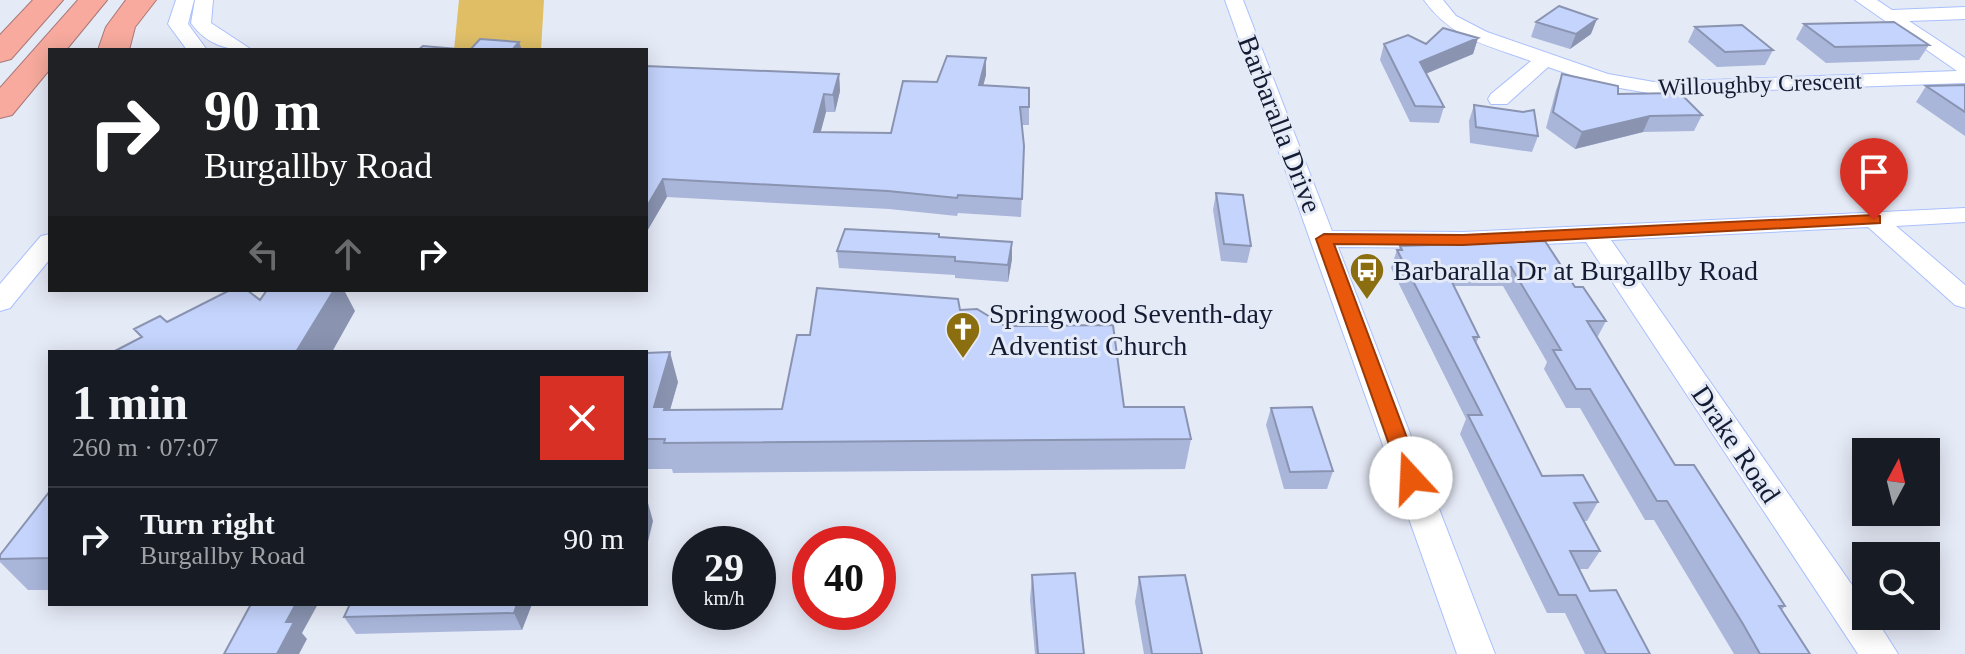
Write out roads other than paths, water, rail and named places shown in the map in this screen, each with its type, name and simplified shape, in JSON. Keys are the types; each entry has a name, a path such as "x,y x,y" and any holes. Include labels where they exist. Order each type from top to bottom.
{"highway":[{"path":"0,53 49,0"},
{"path":"52,48 93,0"},
{"path":"115,48 116,37 124,21 142,0"},
{"path":"0,108 48,52"}],"street":[{"path":"185,0 178,24 196,48"},
{"path":"204,0 201,23 208,32 238,48"},
{"name":"Barbaralla Drive","path":"1234,0 1476,654"},
{"name":"Willoughby Crescent","path":"1433,0 1449,20 1480,36 1543,61 1604,80 1654,88 1965,77"},
{"path":"1864,0 1965,67"},
{"path":"1888,16 1965,13"},
{"path":"1499,99 1543,61"},
{"path":"1324,239 1463,240 1965,215"},
{"path":"1874,220 1965,299"},
{"name":"Drake Road","path":"1594,234 1879,654"},
{"path":"0,302 48,244"}],"place":[{"name":"Barbaralla Dr at Burgallby Road","path":"1367,301"},
{"name":"Springwood Seventh-day Adventist Church","path":"963,360"}]}
